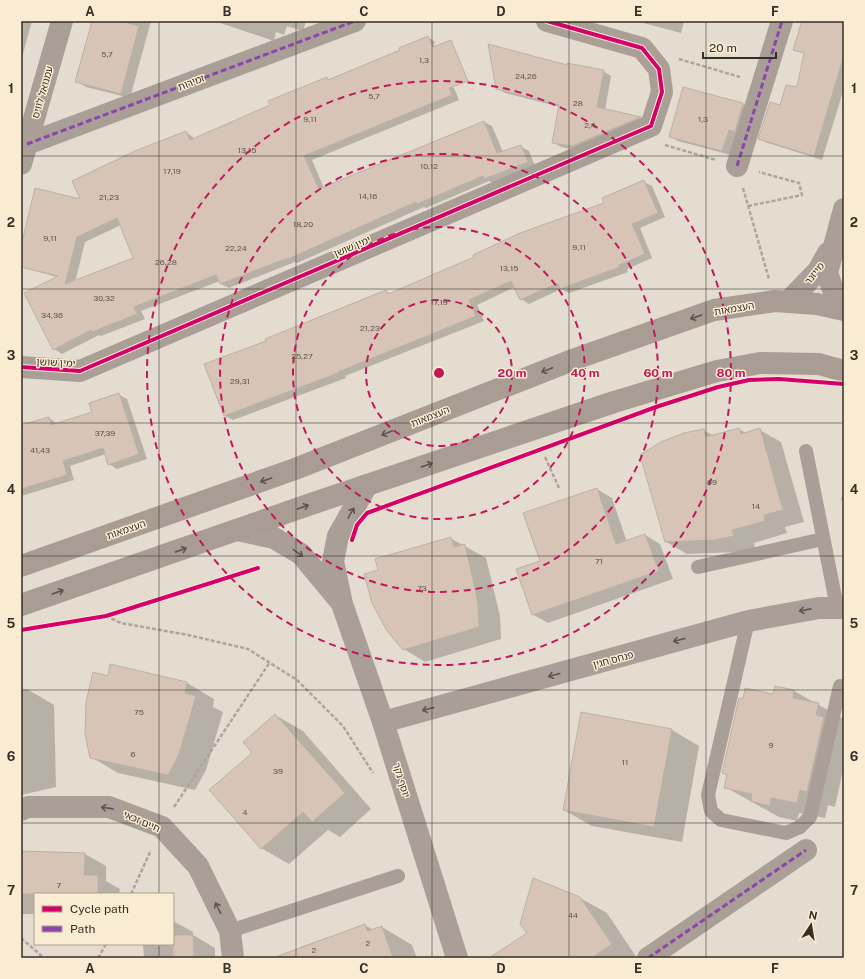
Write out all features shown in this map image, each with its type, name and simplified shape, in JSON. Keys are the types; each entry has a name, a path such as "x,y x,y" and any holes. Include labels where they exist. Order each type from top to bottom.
{"main road":[{"name":"העצמאות","path":"21,566 295,470 575,358 714,310 782,301 817,304 844,309"},
{"path":"21,605 367,485 614,402 717,371 760,363 819,364 844,371"}],"street":[{"name":"עמנואל לוויס","path":"24,154 62,21"},
{"name":"זמירות","path":"24,154 356,21"},
{"path":"547,21 642,48 659,69 662,92 651,126"},
{"path":"737,166 782,21"},
{"name":"ימין שושן","path":"21,367 80,371 651,126"},
{"name":"מייזנר","path":"844,209 827,273 835,296 844,309"},
{"name":"מייזנר","path":"782,301 818,271 835,241"},
{"name":"יוסף נקר","path":"367,485 338,536 333,561 342,604 383,722 457,958"},
{"name":"יוסף נקר","path":"237,530 274,538 301,554 342,604"},
{"name":"פנחס חגין","path":"383,722 748,621 819,608 840,608"},
{"name":"חיים זכאי","path":"21,810 28,807 109,807 162,826 198,866 230,931 233,958"},
{"path":"648,958 806,850"}],"lane":[{"path":"806,451 823,539 840,608"},
{"path":"698,567 823,539"},
{"path":"748,621 708,795 711,811 721,820 786,833 800,827 810,817 840,686"},
{"path":"230,931 398,876"}],"path":[{"path":"642,48 763,83"},
{"path":"651,126 661,144 800,183 802,195 748,206 782,301"},
{"path":"545,457 559,488"},
{"path":"99,618 113,614"},
{"path":"106,616 122,623 188,635 248,649 270,662 297,680 343,726 376,778"},
{"path":"131,893 162,826 270,662"},
{"path":"21,938 44,958"},
{"path":"98,958 105,945"}],"building":[{"path":"92,21 121,21 139,26 121,94 75,82"},
{"path":"802,21 844,21 844,55 814,156 758,139 770,102 780,105 786,85 797,87 804,53 793,50"},
{"path":"428,36 433,47 451,40 468,81 449,88 452,95 304,156 319,189 484,121 497,153 521,145 528,162 484,179 483,176 417,204 416,202 288,259 220,284 216,275 134,307 137,314 92,332 91,330 53,350 24,293 58,276 21,267 21,246 35,188 80,199 72,181 135,151 186,131 190,140 270,105 268,101 327,77 328,80 400,50 399,48","holes":["117,218 133,258 65,284 77,237"]},
{"path":"488,44 567,65 567,63 604,70 597,107 641,117 572,146 552,143 559,105 496,89"},
{"path":"683,87 743,103 735,132 729,130 722,151 669,137"},
{"path":"644,180 658,213 632,224 645,254 619,265 620,267 560,289 558,283 520,300 511,281 469,300 476,316 338,373 224,416 204,364 266,341 265,339 386,290 388,294 474,257 473,255 520,233 604,203 602,198"},
{"path":"119,393 139,454 108,465 103,448 63,461 67,475 21,489 21,425 49,417 51,425 92,412 89,403"},
{"path":"739,428 741,434 760,428 783,510 764,515 765,521 732,530 734,536 714,540 665,542 640,455 661,442 684,433 704,429 706,437"},
{"path":"597,488 616,544 645,534 659,571 532,615 516,569 540,561 523,513"},
{"path":"451,537 454,547 465,544 478,603 479,627 403,650 387,631 372,603 364,574 378,570 375,559"},
{"path":"110,664 187,682 185,693 196,696 179,754 168,775 90,758 85,734 86,702 93,672 108,676"},
{"path":"775,686 794,690 793,698 819,703 816,715 824,717 807,792 800,790 797,803 771,798 770,806 751,801 752,794 724,788 727,775 722,773 739,698 743,699 745,688 773,694"},
{"path":"581,712 672,729 654,827 563,810"},
{"path":"275,714 345,793 312,822 303,812 261,849 209,790 252,753 243,742"},
{"path":"21,851 85,853 84,875 98,875 98,893 21,894"},
{"path":"533,878 580,897 612,944 592,958 489,958 527,933 520,924"},
{"path":"365,924 367,931 382,926 393,958 278,958 278,956"},
{"path":"174,935 193,935 194,958 173,958"}],"marked path":[{"path":"27,144 355,21"},
{"path":"737,166 782,21"},
{"path":"648,958 806,850"}],"cycle path":[{"path":"21,367 80,371 651,126 662,92 659,69 642,48 547,21"},
{"path":"352,540 357,525 367,513 656,407 718,387 749,380 779,379 844,384"},
{"path":"21,630 106,616 258,568"}]}
